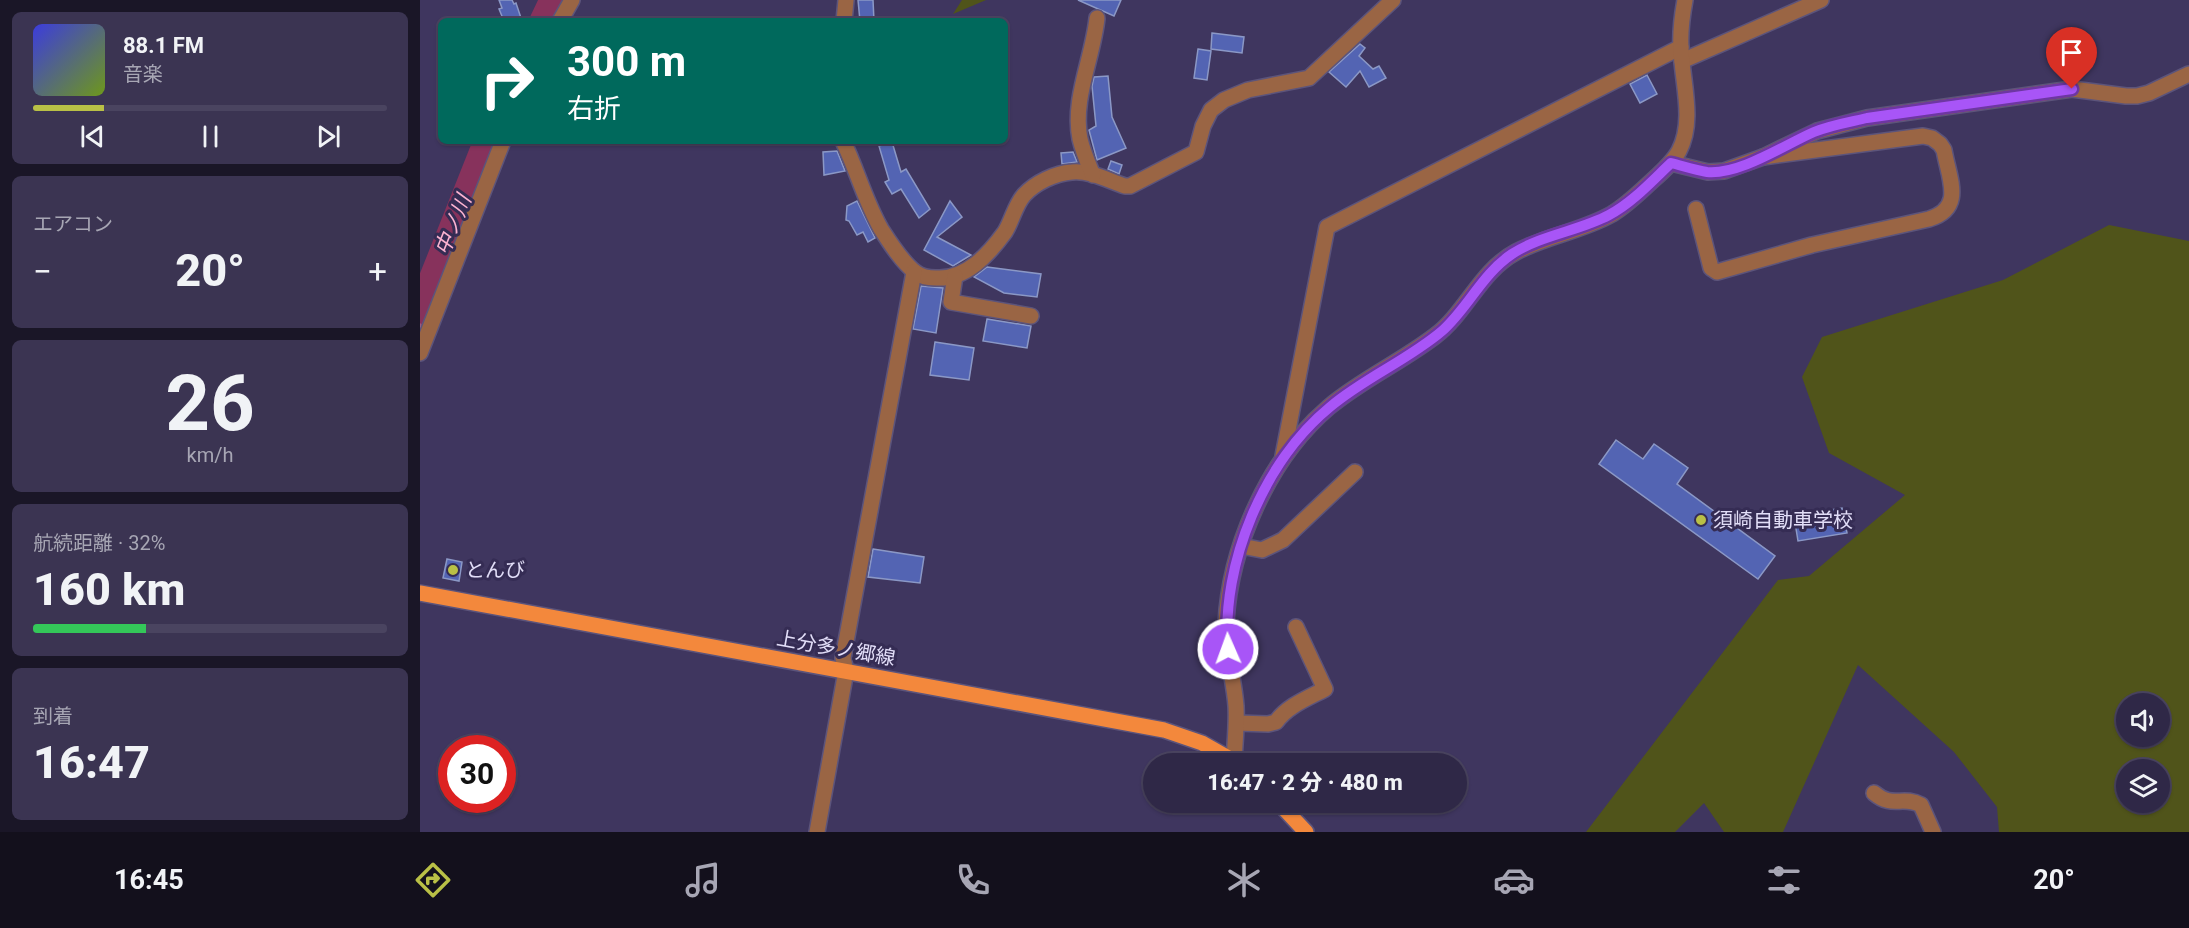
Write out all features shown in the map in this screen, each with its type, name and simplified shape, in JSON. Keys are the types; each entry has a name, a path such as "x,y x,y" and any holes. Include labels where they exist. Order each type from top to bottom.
{"main road":[{"name":"上分多ノ郷線","path":"420,593 1164,730 1202,743 1220,753"},
{"path":"1288,813 1306,832"}],"street":[{"path":"562,18 572,0"},
{"path":"844,18 846,0"},
{"path":"844,144 862,192 881,228 914,272 924,278 941,279 955,276 977,263 994,246 1006,230 1022,197 1030,189 1047,179 1074,171 1130,186 1196,152 1203,126 1211,110 1217,105 1248,90 1309,78 1393,0"},
{"path":"1236,753 1237,723 1226,627 1231,582 1240,546 1257,504 1283,459 1304,432 1330,406 1443,330 1488,275 1506,259 1527,247 1610,215 1671,163 1685,137 1687,123 1681,54 1685,0"},
{"path":"1283,459 1327,227 1681,54 1821,0"},
{"path":"1093,175 1080,137 1078,115 1097,18"},
{"path":"1671,163 1708,172 1724,171 1762,157 1817,131 1867,118 2072,89 2137,96 2149,93 2189,74"},
{"path":"1696,209 1711,268 1717,272 1812,244 1929,219 1940,215 1951,204 1952,195 1944,150 1932,138 1911,137 1814,152 1762,157"},
{"path":"420,353 502,144"},
{"path":"816,832 846,671 843,658 914,272"},
{"path":"955,276 951,302 1031,316"},
{"path":"1240,546 1262,550 1284,540 1356,472"},
{"path":"1237,723 1268,724 1275,722 1293,706 1325,689 1296,627"},
{"path":"1874,793 1883,800 1908,801 1921,805 1933,832"}],"green space":[{"path":"962,0 986,0 953,14"},
{"path":"2109,225 2189,241 2189,832 1999,832 1997,807 1954,752 1858,665 1783,832 1724,832 1704,803 1675,832 1586,832 1778,580 1809,576 1905,495 1829,453 1802,377 1822,337 2003,280"}],"water":[{"path":"448,219 462,226 420,330 420,290"}],"building":[{"path":"499,0 512,0 514,4 516,3 521,18 503,18 499,9 502,8"},
{"path":"858,0 873,0 874,18 860,18"},
{"path":"1078,0 1121,0 1114,16"},
{"path":"1212,33 1244,37 1242,53 1211,49"},
{"path":"1360,44 1365,48 1359,56 1373,69 1379,66 1386,78 1369,87 1360,71 1346,87 1329,72"},
{"path":"1198,49 1211,51 1207,80 1194,78"},
{"path":"1647,75 1657,94 1640,103 1630,84"},
{"path":"1108,76 1112,117 1126,148 1097,160 1089,130 1096,126 1092,86 1094,77"},
{"path":"893,144 901,172 906,169 930,209 919,218 901,189 892,194 885,182 889,180 879,146"},
{"path":"837,151 845,171 824,175 823,152"},
{"path":"1073,152 1077,162 1062,164 1061,153"},
{"path":"1111,161 1122,165 1119,174 1108,169"},
{"path":"857,201 875,238 868,242 863,232 857,235 849,221 846,220 847,206"},
{"path":"950,201 962,217 937,237 971,255 953,266 924,250"},
{"path":"987,267 1041,274 1037,297 1004,293 974,277"},
{"path":"921,286 943,288 936,333 913,329"},
{"path":"987,319 1031,326 1027,348 983,341"},
{"path":"935,342 974,348 969,380 930,375"},
{"name":"須崎自動車学校","path":"1616,440 1643,459 1654,444 1688,468 1677,484 1775,556 1758,579 1599,464"},
{"path":"1842,508 1847,533 1798,541 1794,516"},
{"path":"873,549 924,557 920,583 868,577"},
{"name":"とんび","path":"447,559 462,562 459,581 443,578"}],"waterway":[{"name":"中ノ川","path":"544,18 553,0"},
{"name":"中ノ川","path":"420,310 486,144"}],"place":[{"name":"須崎自動車学校","path":"1701,520"},
{"name":"とんび","path":"453,570"}],"route":[{"path":"1228,649 1227,605 1235,561 1248,524 1283,459 1304,432 1330,406 1443,330 1488,275 1515,252 1610,215 1647,186 1671,163 1708,172 1724,171 1836,125 1867,118 2072,89"}]}
